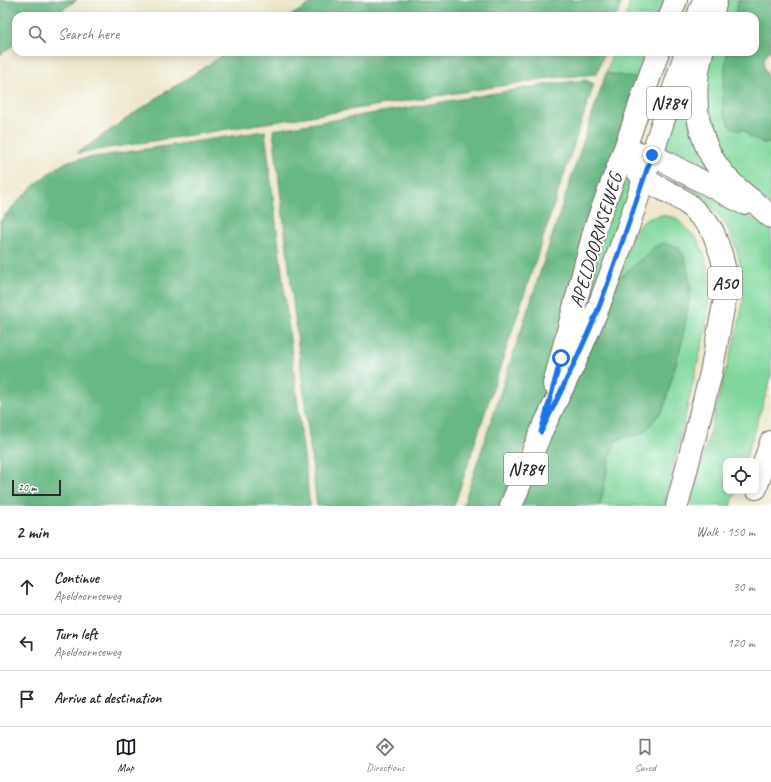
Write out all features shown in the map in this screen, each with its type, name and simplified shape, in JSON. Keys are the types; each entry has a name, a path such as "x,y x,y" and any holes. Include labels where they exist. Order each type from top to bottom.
{"main road":[{"path":"672,12 676,0"},
{"path":"700,12 704,0"},
{"path":"713,12 716,0"},
{"name":"APELDOORNSEWEG","path":"541,432 595,228 624,151 657,56"},
{"name":"APELDOORNSEWEG","path":"511,506 541,432 575,362 598,308 627,230 685,56"},
{"path":"701,56 697,77 696,102 701,131 706,146 716,164 733,185 771,217"},
{"path":"624,151 652,155 771,217"},
{"path":"624,151 643,180"},
{"name":"A50","path":"643,180 674,194 700,215 713,232 721,254 726,275 725,298 711,373 677,506"},
{"path":"759,480 771,442"},
{"path":"750,506 754,494"}],"green space":[{"path":"0,0 77,0 59,12 12,12 12,46 0,55"},
{"path":"317,0 622,0 618,12 297,12"},
{"path":"631,0 665,0 660,12 627,12"},
{"path":"724,0 739,0 735,12 721,12"},
{"path":"739,0 771,0 771,49 765,56 764,63 765,69 771,80 771,143 752,138 743,129 740,131 731,127 723,112 723,89 727,56 759,56 759,12 735,12"},
{"path":"222,56 603,56 597,74 550,78 77,153 158,97"},
{"path":"612,56 647,56 639,79 606,73"},
{"path":"691,56 693,56 718,178 659,150"},
{"path":"710,56 727,56 723,89 743,129 762,143 771,143 771,205 738,180 713,144 703,89"},
{"path":"606,73 639,79 540,409 501,506 463,506"},
{"path":"585,80 594,84 454,506 317,506 273,130 551,84"},
{"path":"265,131 310,506 0,506 0,221 31,188 49,173 68,161"},
{"path":"668,175 771,227 771,378 746,458 723,458 723,494 735,494 731,506 691,506 740,319 743,300 743,281 736,247 723,221 705,201"},
{"path":"625,177 633,188 569,364 590,263"},
{"path":"662,215 676,218 698,240 706,259 710,278 710,294 706,328 664,506 600,506 610,455 616,440 643,433 663,410 682,341 691,290 685,258 678,247 655,247 615,282 636,228 647,219"},
{"path":"663,243 678,247 685,258 691,290 682,341 663,410 643,433 616,440 610,455 600,506 521,506 615,282 655,247"}],"route":[{"path":"561,358 541,432 575,362 598,308 627,230 652,155"}]}
